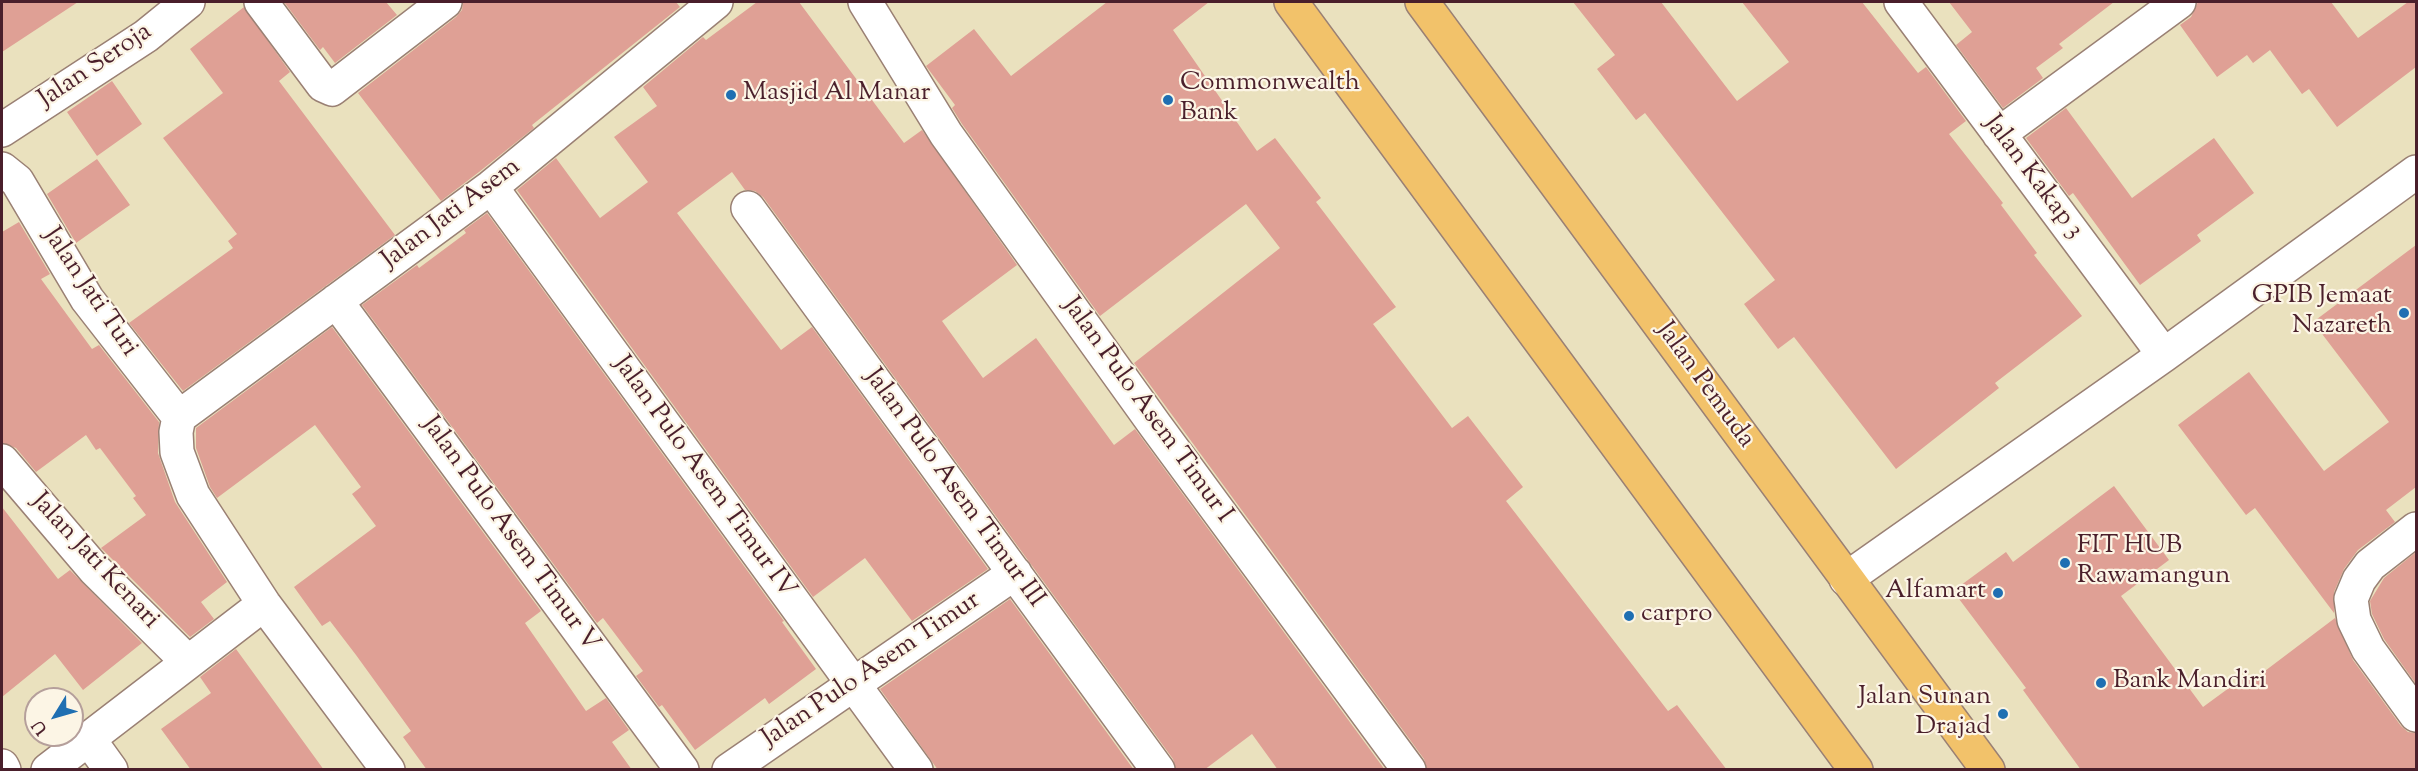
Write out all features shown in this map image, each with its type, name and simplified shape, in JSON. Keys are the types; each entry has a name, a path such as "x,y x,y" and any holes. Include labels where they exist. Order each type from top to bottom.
{"main road":[{"path":"1291,2 1856,770"},
{"name":"Jalan Pemuda","path":"1422,2 1988,770"}],"street":[{"name":"Jalan Seroja","path":"2,130 146,36 188,2"},
{"path":"261,2 323,85 332,89 445,2"},
{"name":"Jalan Jati Asem","path":"179,417 491,187 716,2"},
{"name":"Jalan Pulo Asem Timur I","path":"865,2 946,134 1120,377 1409,770"},
{"name":"Jalan Kakap 3","path":"1901,2 2164,356"},
{"path":"1999,134 2179,2"},
{"name":"Jalan Jati Turi","path":"2,169 16,181 87,299 179,417"},
{"path":"1846,579 2164,356 2416,172"},
{"name":"Jalan Pulo Asem Timur IV","path":"491,187 916,770"},
{"name":"Jalan Pulo Asem Timur III","path":"748,208 1158,770"},
{"name":"Jalan Pulo Asem Timur V","path":"336,301 682,770"},
{"path":"179,417 176,432 177,452 182,472 193,495 264,604 388,770"},
{"name":"Jalan Jati Kenari","path":"2,461 95,570 188,662"},
{"path":"2416,529 2370,565 2359,580 2351,599 2354,620 2368,649 2416,715"},
{"name":"Jalan Pulo Asem Timur","path":"729,770 1015,573"},
{"path":"48,770 264,604"},
{"path":"88,738 111,770"},
{"path":"2,766 4,770"}],"building":[{"path":"2,2 78,2 2,52"},
{"path":"284,2 386,2 397,15 335,63 323,47 320,50"},
{"path":"463,2 676,2 680,7 532,125 534,128 441,201 358,93 456,17 462,10"},
{"path":"757,2 799,2 904,143 922,130 1017,265 942,321 983,378 1036,338 1114,445 1135,429 1385,770 1278,770 1252,734 1204,770 1176,770 1173,759 763,197 755,191 745,190 732,172 677,213 781,350 812,327 988,569 912,621 865,558 813,597 517,190 556,158 600,218 648,182 614,137 657,106 643,87 703,37 706,40"},
{"path":"1107,2 1209,2 1173,30 1257,151 1275,138 1321,198 1316,202 1396,307 1373,324 1452,428 1468,416 1523,487 1506,501 1668,711 1677,705 1727,770 1427,770 1424,759 1134,363 1280,248 1246,204 1100,316 962,124 952,108 955,105 926,66 974,29 1011,76"},
{"path":"1573,2 1661,2 1737,101 1789,62 1742,2 1862,2 1918,73 1926,67 1966,121 1949,134 2003,203 2001,205 2037,253 2034,255 2082,316 1995,383 1999,388 1896,469 1794,337 1778,349 1744,304 1775,280 1645,113 1636,120 1597,69 1615,55"},
{"path":"1949,2 2114,2 2059,44 2063,48 2036,68 2043,78 2003,108 1956,45 1972,32"},
{"path":"2198,2 2331,2 2358,38 2408,2 2416,2 2416,67 2337,127 2309,89 2302,94 2270,50 2253,63 2247,55 2217,77 2180,25 2191,17"},
{"path":"244,7 290,72 279,81 395,235 183,391 129,323 233,248 228,241 237,234 163,138 223,93 190,49"},
{"path":"112,81 142,124 97,156 67,112"},
{"path":"2066,108 2132,198 2214,138 2254,193 2197,235 2201,241 2140,285 2073,193 2069,196 2026,138"},
{"path":"97,159 130,205 76,243 47,194"},
{"path":"487,213 784,621 782,622 816,669 769,704 765,698 695,750 662,705 659,707 636,676 643,671 603,618 597,623 362,305 417,265 419,268 466,233 464,230"},
{"path":"19,222 50,274 41,279 92,349 99,345 159,422 158,453 175,502 227,582 201,602 214,619 190,637 101,548 146,515 133,498 136,496 100,448 96,450 86,435 36,472 16,448 2,443 2,232"},
{"path":"2416,245 2416,487 2386,510 2395,522 2358,550 2344,569 2334,592 2334,613 2255,508 2246,515 2178,425 2249,372 2324,471 2389,422 2313,322"},
{"path":"332,327 541,611 525,623 586,711 606,698 629,730 612,742 632,770 427,770 403,737 411,731 356,655 330,621 322,626 294,587 376,526 352,494 361,487 315,425 217,498 210,487 196,448 196,428"},
{"path":"2114,486 2169,560 2121,596 2203,707 2248,674 2253,680 2335,618 2353,660 2401,726 2408,732 2416,733 2416,770 2081,770 2023,690 2026,688 1953,591 2006,552 2013,562"},
{"path":"2,507 58,579 70,570 142,643 84,689 55,654 2,697"},
{"path":"2416,552 2416,684 2384,639 2372,614 2370,601 2384,578"},
{"path":"1010,599 1134,770 938,770 880,689"},
{"path":"236,649 324,770 191,770 161,729 211,693 200,677"}],"place":[{"name":"Masjid Al Manar","path":"731,95"},
{"name":"Commonwealth Bank","path":"1168,100"},
{"name":"GPIB Jemaat Nazareth","path":"2404,313"},
{"name":"FIT HUB Rawamangun","path":"2065,563"},
{"name":"Alfamart","path":"1998,593"},
{"name":"carpro","path":"1629,616"},
{"name":"Bank Mandiri","path":"2101,683"},
{"name":"Jalan Sunan Drajad","path":"2003,714"}]}
